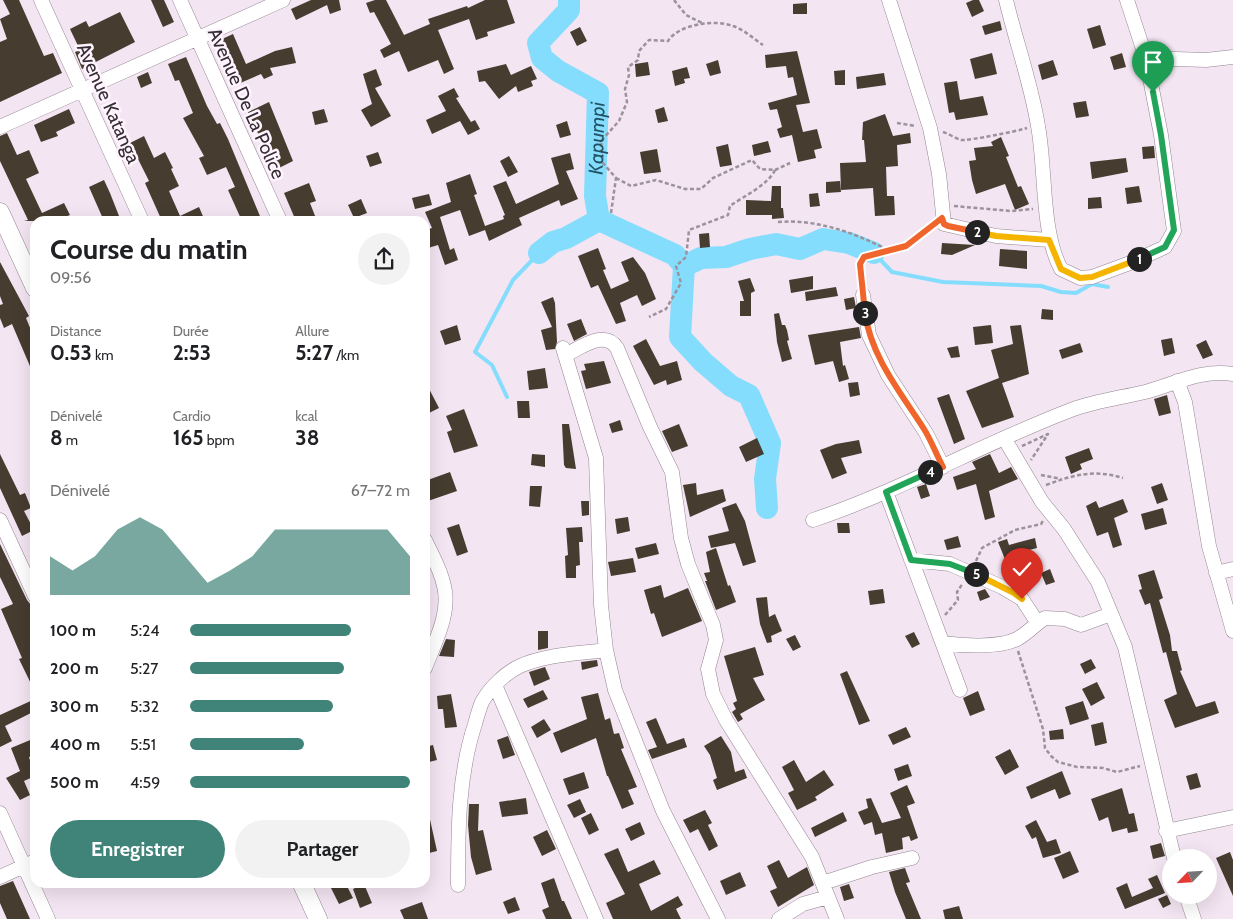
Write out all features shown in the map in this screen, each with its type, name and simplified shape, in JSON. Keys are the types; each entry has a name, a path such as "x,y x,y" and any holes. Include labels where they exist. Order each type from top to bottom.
{"street":[{"name":"Avenue Katanga","path":"41,0 140,216"},
{"name":"Avenue De La Police","path":"180,0 278,216"},
{"path":"0,127 283,0"},
{"path":"889,0 930,128 939,174 944,224 996,236 1049,240"},
{"path":"1006,0 1038,125 1049,240 1061,269 1080,278 1092,277 1165,247 1174,230 1161,135 1146,58 1126,0"},
{"path":"1146,58 1206,60 1233,57"},
{"path":"0,212 30,277"},
{"path":"863,295 869,335 888,375 923,427 943,467"},
{"path":"718,919 691,869 644,765 615,690 606,650 601,605 596,458 564,352 601,338 610,341 617,348 650,427 672,472 681,538 690,570 713,625 716,640 708,669 714,694 726,720 808,850 837,919"},
{"path":"813,520 886,492 1004,438 1088,404 1146,392 1177,381 1218,372 1233,374"},
{"path":"1177,381 1186,402 1202,508 1216,574 1233,631"},
{"path":"1004,438 1035,489 1064,529 1098,582 1125,647 1171,849"},
{"path":"886,492 960,690"},
{"path":"0,520 30,585"},
{"path":"430,551 441,575 446,597 444,613 430,654"},
{"path":"911,560 950,564 1002,586 1022,599 1037,622"},
{"path":"1216,574 1233,569"},
{"path":"943,643 973,645 1014,640 1045,618 1055,618 1082,625 1111,614"},
{"path":"458,886 460,807 467,748 482,702 509,673 529,663 606,650"},
{"path":"495,686 596,919"},
{"path":"0,813 30,863 0,877"},
{"path":"1166,830 1233,817"},
{"path":"823,883 912,858"},
{"path":"38,888 48,919"},
{"path":"304,888 318,919"},
{"path":"779,919 803,904 828,897"},
{"path":"1189,904 1194,919"}],"path":[{"path":"674,0 686,15 706,24"},
{"path":"762,45 733,25 692,25 673,35 668,41 649,40 638,51 638,60 628,67 629,75 625,89 627,102 619,121 601,141 603,163 616,178 631,186 656,180 686,189 701,189 713,178 752,160 760,168 775,170 790,163"},
{"path":"897,124 930,128 961,140 974,140 985,135 1038,125"},
{"path":"648,317 666,309 681,283 676,266 686,257 689,230 728,215 730,206 757,189 764,181 772,178 775,170"},
{"path":"611,213 616,178"},
{"path":"863,295 860,264 864,257 906,246 942,212 1021,211 1047,204"},
{"path":"778,222 799,221 858,235 890,251"},
{"path":"1012,451 1048,434 1024,471"},
{"path":"1035,489 1086,472 1106,472 1123,478"},
{"path":"1014,640 1043,729 1045,748 1051,756 1058,762 1077,767 1103,768 1118,772 1152,763"}],"building":[{"path":"3,0 19,0 44,56 53,53 62,73 0,102 0,42 7,39 0,19 10,14"},
{"path":"151,0 164,0 174,22 163,27"},
{"path":"311,0 339,0 341,10 330,14 327,5 296,20 291,9"},
{"path":"375,0 386,0 404,35 430,24 428,19 467,6 468,8 485,0 507,0 515,23 487,32 488,36 476,40 469,19 438,30 454,69 444,74 438,60 408,72 399,51 384,58 380,50 391,44 374,12 370,13 366,3"},
{"path":"979,0 984,11 972,17 966,3"},
{"path":"807,3 807,14 793,14 793,4"},
{"path":"120,12 135,42 82,69 75,52 80,50 70,29 86,21 89,27"},
{"path":"1000,21 1002,30 985,35 982,26"},
{"path":"1100,25 1106,45 1093,49 1087,29"},
{"path":"580,27 587,41 577,46 570,32"},
{"path":"233,34 246,64 275,51 292,47 296,63 270,68 273,75 264,79 261,74 238,84 220,40"},
{"path":"797,51 810,103 796,105 803,132 817,129 822,148 814,150 816,158 798,162 792,135 780,138 777,129 782,127 777,109 770,110 768,103 797,95 793,77 788,78 786,66 766,68 765,55"},
{"path":"992,53 997,74 975,79 970,59"},
{"path":"1122,53 1126,67 1114,70 1110,57"},
{"path":"186,57 207,106 217,124 220,123 228,139 260,216 240,216 228,190 235,187 226,167 207,175 199,158 204,156 183,118 193,113 179,80 175,81 168,64"},
{"path":"718,60 721,73 710,76 706,64"},
{"path":"1053,60 1058,75 1042,80 1038,65"},
{"path":"648,62 650,75 636,77 635,64"},
{"path":"506,64 511,75 531,66 537,79 531,81 533,86 518,92 516,86 499,99 485,81 479,82 477,71"},
{"path":"687,67 690,78 684,79 685,83 675,86 672,71"},
{"path":"376,69 382,85 375,88 391,116 371,127 361,110 372,104 363,74"},
{"path":"845,70 845,85 835,85 834,71"},
{"path":"148,72 152,83 141,88 137,77"},
{"path":"884,73 886,85 857,89 856,77"},
{"path":"957,81 960,100 983,96 988,115 956,120 954,112 949,113 944,83"},
{"path":"454,88 459,97 456,98 471,122 475,120 480,129 468,135 460,121 432,134 426,120 446,111 438,96"},
{"path":"1086,101 1089,116 1076,118 1073,103"},
{"path":"269,102 293,161 279,168 269,146 265,148 248,112"},
{"path":"664,107 668,121 658,123 655,110"},
{"path":"69,109 75,123 56,132 58,136 41,142 34,125"},
{"path":"324,109 328,122 315,125 312,112"},
{"path":"885,114 893,136 910,133 911,143 897,145 898,166 886,167 887,196 894,196 895,215 875,216 873,188 841,190 840,163 866,162 864,140 862,140 863,122"},
{"path":"567,121 571,135 560,138 556,125"},
{"path":"7,133 17,155 29,150 39,173 26,179 42,213 64,203 70,215 30,216 30,221 24,221 28,220 0,161 0,136"},
{"path":"144,136 154,158 165,152 179,186 169,191 180,216 160,216 145,183 149,181 137,157 134,158 128,144"},
{"path":"1001,137 1009,156 1006,157 1018,187 1021,186 1029,204 1015,210 1005,184 976,194 972,180 969,161 976,160 974,148 993,146 991,142"},
{"path":"768,141 771,152 754,156 752,145"},
{"path":"728,144 732,165 720,167 716,147"},
{"path":"1154,146 1155,158 1143,159 1142,147"},
{"path":"657,149 661,172 644,174 640,152"},
{"path":"378,152 382,163 370,167 366,156"},
{"path":"570,153 574,169 566,171 578,199 561,206 559,200 519,218 522,225 489,241 485,230 469,236 460,210 440,217 450,250 454,248 458,260 445,265 438,245 430,247 430,229 432,228 430,216 427,216 425,212 451,202 446,183 470,174 477,194 474,195 485,226 504,219 503,216 505,215 493,186 506,181 516,204 559,184 551,158"},
{"path":"509,156 518,172 508,177 500,161"},
{"path":"1126,158 1128,172 1092,179 1090,162"},
{"path":"104,180 119,216 102,216 89,187"},
{"path":"840,181 841,192 826,193 826,182"},
{"path":"309,183 316,201 310,203 315,216 294,216 284,193"},
{"path":"772,186 781,186 781,208 783,208 784,218 772,219 772,215 746,215 746,200 771,201"},
{"path":"1139,186 1142,202 1127,204 1125,188"},
{"path":"818,193 820,206 810,207 809,194"},
{"path":"429,194 432,205 415,209 412,198"},
{"path":"1101,197 1102,208 1088,209 1088,198"},
{"path":"361,199 367,213 353,216 348,205"},
{"path":"199,207 203,216 180,216"},
{"path":"709,233 710,247 700,248 699,234"},
{"path":"942,243 975,245 952,255 941,254"},
{"path":"598,248 606,269 603,270 611,289 629,281 621,262 633,257 645,273 656,299 642,306 637,295 620,303 626,321 616,324 598,285 591,288 578,256"},
{"path":"1000,249 1027,251 1027,269 999,266"},
{"path":"0,262 29,316 26,318 30,328 30,366 12,324 4,328 0,318 0,305 3,304 0,296"},
{"path":"813,276 813,289 791,293 789,280"},
{"path":"750,278 755,291 751,293 751,316 740,316 740,301 744,301 738,281"},
{"path":"836,287 838,296 806,301 805,292"},
{"path":"553,297 557,342 555,349 546,350 541,330 552,327 541,302"},
{"path":"854,297 856,308 846,310 844,299"},
{"path":"1042,309 1053,310 1053,320 1041,319"},
{"path":"779,313 782,325 785,325 787,330 789,340 787,341 792,359 782,362 777,342 774,314"},
{"path":"581,319 587,334 574,341 567,324"},
{"path":"457,325 461,340 445,345 440,331"},
{"path":"991,325 993,343 975,345 973,327"},
{"path":"1021,325 1029,374 1002,383 1014,417 982,428 966,391 999,378 991,350 1013,344 1010,326"},
{"path":"859,327 861,338 840,342 843,366 845,365 849,379 839,382 833,361 815,365 808,335"},
{"path":"1172,338 1175,353 1164,356 1161,340"},
{"path":"646,339 660,366 677,361 682,380 667,385 666,380 654,385 633,346"},
{"path":"1206,340 1213,355 1203,359 1196,345"},
{"path":"1080,343 1083,352 1062,359 1059,350"},
{"path":"958,346 960,357 951,358 947,348"},
{"path":"604,361 611,383 586,389 581,371 586,370 584,364"},
{"path":"545,368 548,388 529,390 527,371"},
{"path":"858,382 860,395 850,397 848,383"},
{"path":"430,391 439,408 430,412"},
{"path":"949,394 965,439 954,444 937,398"},
{"path":"1167,395 1171,413 1159,416 1154,399"},
{"path":"517,401 529,401 530,418 518,418"},
{"path":"464,409 478,446 454,453 447,432 452,430 446,416"},
{"path":"620,420 623,430 612,433 609,424"},
{"path":"562,424 569,424 576,469 566,468 564,465"},
{"path":"679,424 688,446 672,452 662,431"},
{"path":"757,438 764,454 746,462 739,447"},
{"path":"859,440 862,453 841,458 847,473 832,479 820,450 836,444"},
{"path":"1089,448 1093,459 1080,464 1082,469 1071,474 1065,457"},
{"path":"0,454 20,495 25,493 30,506 30,508 24,511 30,522 30,532 22,536 0,488"},
{"path":"532,454 545,455 545,467 531,465"},
{"path":"990,454 999,473 1011,467 1018,479 989,491 995,517 985,520 976,484 957,490 953,477 976,469 972,462"},
{"path":"450,472 457,491 430,500 430,479"},
{"path":"696,483 697,495 723,489 726,501 690,517 683,485"},
{"path":"1162,483 1168,500 1157,504 1151,487"},
{"path":"926,484 930,496 921,499 917,487"},
{"path":"530,486 542,486 540,507 529,506"},
{"path":"1123,499 1128,512 1114,518 1122,545 1113,548 1108,532 1097,536 1086,506 1096,501 1099,508"},
{"path":"581,501 589,501 589,515 582,516"},
{"path":"736,503 745,521 756,562 743,566 735,543 711,548 708,536 729,531 722,508"},
{"path":"1163,508 1167,524 1145,530 1141,514"},
{"path":"628,517 630,531 617,534 615,519"},
{"path":"837,523 849,523 850,533 838,533"},
{"path":"459,524 468,552 457,556 447,528"},
{"path":"582,527 583,542 579,542 580,565 576,566 576,578 566,578 565,556 568,555 566,528"},
{"path":"958,536 961,547 947,550 944,540"},
{"path":"1035,538 1037,548 1013,554 1023,574 1013,579 998,542 1007,539 1009,545"},
{"path":"656,543 659,554 638,559 635,548"},
{"path":"0,544 30,604 30,682 19,659 22,658 1,609 13,604 0,577"},
{"path":"716,548 728,586 730,585 736,602 716,610 705,581 707,581 704,573 710,572 706,552"},
{"path":"633,558 636,572 611,576 608,562"},
{"path":"1050,569 1055,582 1046,585 1041,573"},
{"path":"1154,570 1163,598 1159,600 1170,635 1172,651 1177,651 1182,670 1180,671 1196,707 1215,701 1219,713 1175,728 1164,700 1177,694 1166,652 1163,653 1150,603 1145,605 1139,590 1142,589 1138,575"},
{"path":"661,585 664,598 688,588 702,621 662,637 654,613 651,614 644,590"},
{"path":"883,589 885,603 870,605 868,591"},
{"path":"985,589 990,597 980,601 977,592"},
{"path":"767,597 769,617 775,614 782,631 771,636 772,642 767,643 760,624 756,598"},
{"path":"538,631 548,631 548,648 538,650"},
{"path":"914,632 920,644 912,648 905,636"},
{"path":"795,635 801,647 793,651 786,639"},
{"path":"446,639 455,640 454,657 439,656"},
{"path":"755,647 764,675 753,678 765,700 740,714 743,719 738,722 732,712 736,709 733,703 737,701 724,656"},
{"path":"1091,659 1096,668 1085,674 1080,664"},
{"path":"597,660 598,666 582,670 581,662"},
{"path":"545,667 550,679 534,686 529,672"},
{"path":"847,671 870,721 859,725 840,674"},
{"path":"1097,682 1105,698 1091,706 1082,689"},
{"path":"543,690 548,699 528,708 523,699"},
{"path":"978,691 985,710 970,716 963,698"},
{"path":"598,693 605,720 610,718 614,734 619,733 624,748 621,749 637,787 628,790 634,804 622,809 607,776 596,738 561,753 553,733 587,719 581,697"},
{"path":"451,694 457,727 445,728 443,709 438,709 437,696"},
{"path":"30,701 30,714 5,726 12,741 0,747 0,715"},
{"path":"1083,701 1089,719 1070,725 1065,707"},
{"path":"656,718 667,744 684,738 687,747 652,759 648,750 657,747 646,722"},
{"path":"544,719 551,730 537,738 531,727"},
{"path":"1103,722 1107,743 1095,746 1091,725"},
{"path":"906,727 911,737 893,745 888,735"},
{"path":"1063,729 1064,739 1050,740 1049,731"},
{"path":"508,736 515,755 503,759 497,740"},
{"path":"721,736 731,752 735,772 744,769 747,778 717,790 713,780 717,778 710,755 704,746"},
{"path":"30,740 30,778 24,781 30,795 20,800 6,778 20,771 11,748"},
{"path":"433,745 437,760 430,762 430,746"},
{"path":"1010,749 1019,767 1005,775 995,757"},
{"path":"794,760 806,782 824,770 834,785 815,797 817,800 797,810 788,793 794,790 782,767"},
{"path":"908,764 912,776 898,781 894,769"},
{"path":"1062,771 1071,794 1059,799 1055,789 1031,799 1026,787"},
{"path":"584,772 589,788 569,795 563,779"},
{"path":"1197,773 1201,787 1190,790 1186,776"},
{"path":"907,785 915,803 907,806 918,838 911,841 909,836 902,838 903,849 886,853 882,833 875,835 872,822 864,825 858,812 868,808 866,799 871,798 882,823 901,818 890,793"},
{"path":"1122,788 1129,814 1134,813 1138,831 1128,833 1127,828 1112,832 1108,817 1099,821 1091,799"},
{"path":"526,798 528,814 502,817 499,802"},
{"path":"580,799 586,812 574,818 567,805"},
{"path":"469,804 479,804 478,831 483,830 492,870 476,875 471,857 468,825"},
{"path":"705,810 712,823 708,825 718,846 709,851 698,829 690,833 683,820"},
{"path":"843,812 847,821 815,837 811,828"},
{"path":"591,813 599,830 589,835 581,818"},
{"path":"430,820 437,851 430,853"},
{"path":"1036,820 1047,842 1056,839 1061,853 1043,858 1036,837 1032,839 1025,826"},
{"path":"640,822 645,834 631,841 625,829"},
{"path":"547,830 556,849 542,856 533,837"},
{"path":"1161,843 1162,857 1153,859 1150,846"},
{"path":"618,848 628,872 654,860 661,874 639,884 651,911 678,896 683,905 676,909 681,919 613,919 606,903 625,894 604,854"},
{"path":"1070,851 1079,872 1063,879 1054,858"},
{"path":"1230,852 1233,860 1233,896 1218,862 1218,857"},
{"path":"779,860 788,878 807,867 814,885 778,907 770,891 777,888 767,866"},
{"path":"905,868 910,882 906,883 921,919 906,919 895,892 889,872"},
{"path":"740,872 746,886 726,895 720,881"},
{"path":"1157,875 1162,886 1162,894 1125,909 1116,888 1127,883 1132,897 1153,888 1148,879"},
{"path":"554,878 562,901 564,901 572,919 546,919 542,910 549,907 541,883"},
{"path":"13,881 30,919 7,919 0,903 0,886"},
{"path":"849,884 854,898 844,901 840,887"},
{"path":"331,888 348,888 353,898 339,904"},
{"path":"366,888 372,903 360,908 353,889"},
{"path":"515,897 520,910 508,914 503,902"},
{"path":"1162,897 1162,904 1171,904 1163,908 1158,899"},
{"path":"422,902 428,919 404,919 400,910"},
{"path":"959,906 963,919 945,919 943,910"}],"waterway":[{"name":"Kapumpi","path":"539,253 553,242 566,238 599,220 595,196 598,93 558,71 542,58 538,43 569,10 569,0"},
{"path":"599,220 675,255 684,266 701,258 726,257 750,249 776,244 800,249 823,239 849,243 874,253"},
{"path":"507,397 492,365 475,352 513,280 539,253"},
{"path":"874,253 892,272 943,282 1041,286 1061,292 1076,293 1092,284 1108,287"},
{"path":"684,266 680,337 703,362 731,386 749,395 770,443 765,479 767,508"}],"route":[{"path":"1022,599 1002,586 963,568 926,560 911,560 886,492 943,467 923,427 888,375 869,335 860,264 864,257 869,254 890,251 906,246 942,218 944,224 948,226 996,236 1049,240 1054,257 1061,269 1080,278 1092,277 1165,247 1174,230 1169,184 1153,92"}]}
